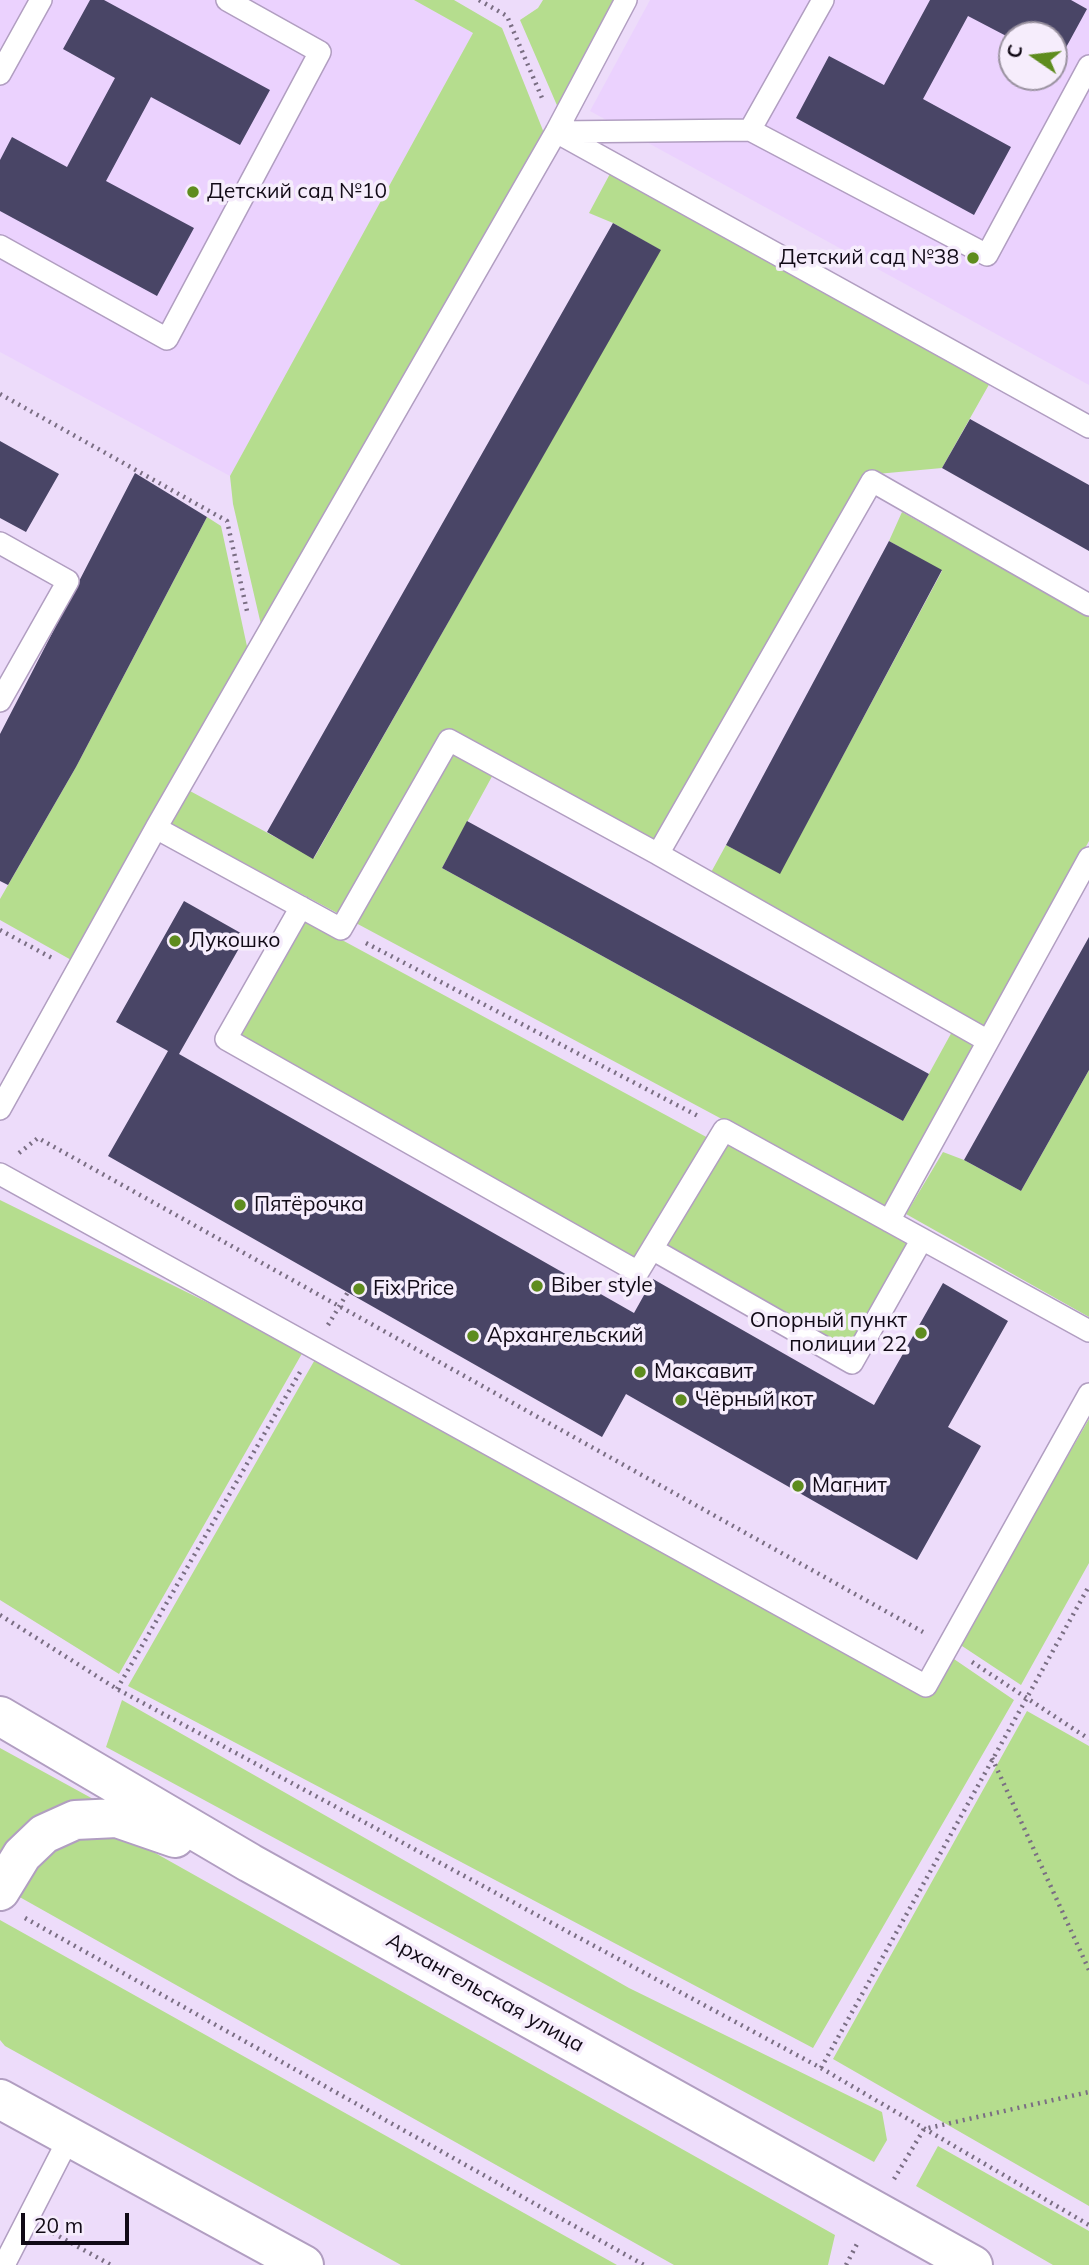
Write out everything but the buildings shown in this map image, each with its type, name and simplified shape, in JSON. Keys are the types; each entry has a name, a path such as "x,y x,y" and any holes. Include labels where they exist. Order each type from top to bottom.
{"main road":[{"name":"Архангельская улица","path":"0,1716 250,1863 972,2265"},
{"path":"12,1904 22,1855 44,1834 75,1820 117,1818 250,1863"},
{"path":"0,2074 69,2138"},
{"path":"0,2099 304,2265"}],"lane":[{"path":"0,74 41,0"},
{"path":"0,246 167,339 320,52 227,0"},
{"path":"0,1109 74,971 556,132 626,0"},
{"path":"750,130 822,0"},
{"path":"556,132 750,130 987,255 1089,66"},
{"path":"556,132 1089,427"},
{"path":"658,853 872,481 1089,605"},
{"path":"0,542 68,581 0,701"},
{"path":"156,828 341,929 449,740 658,853 988,1041"},
{"path":"889,1221 1089,858"},
{"path":"301,907 226,1040 638,1272 724,1130 1089,1331"},
{"path":"0,1174 926,1686 1089,1394"},
{"path":"652,1249 852,1363 922,1239"},
{"path":"4,2265 69,2138"}],"path":[{"path":"479,0 507,16 556,132"},
{"path":"0,394 226,521 256,653"},
{"path":"341,929 724,1130"},
{"path":"0,930 74,971"},
{"path":"38,1138 948,1646 1089,1739"},
{"path":"117,1689 348,1292"},
{"path":"821,2068 1089,1586"},
{"path":"0,1615 117,1689 821,2068 1089,2225"},
{"path":"992,1757 1089,1970"},
{"path":"12,1904 644,2265"},
{"path":"923,2129 1089,2092"}],"shaded area":[{"name":"Детский сад №10","path":"0,0 414,0 473,33 230,476 0,352"},
{"name":"Детский сад №38","path":"650,0 1089,0 1089,385 590,111"}],"green space":[{"path":"414,0 454,0 502,28 546,138 262,629 233,504 230,476 473,33"},
{"path":"543,0 617,0 559,110 520,20 538,8"},
{"path":"612,170 991,381 942,468 866,475 655,843 501,760 442,868 903,1121 959,1019 709,876 726,845 780,873 942,571 889,541 902,512 1089,617 1089,841 878,1223 911,1243 849,1353 649,1239 634,1261 237,1036 305,920 723,1146 733,1125 171,824 190,791 314,858 660,250 613,223 589,213"},
{"path":"207,517 221,526 248,651 73,961 0,920 0,899 76,767"},
{"path":"1089,1070 1089,1317 906,1214 943,1152 964,1160 1021,1191"},
{"path":"0,1200 304,1350 119,1674 0,1600"},
{"path":"317,1356 928,1696 951,1657 1014,1700 813,2048 128,1686"},
{"path":"1089,1419 1089,1563 1021,1685 959,1644"},
{"path":"122,1700 629,1988 882,2112 887,2140 874,2162 106,1747"},
{"path":"1027,1711 1089,1746 1089,2206 833,2059"},
{"path":"0,1748 95,1800 0,1856"},
{"path":"87,1834 110,1835 141,1845 835,2235 828,2265 674,2265 16,1895 35,1864 61,1843"},
{"path":"0,1920 617,2265 401,2265 5,2046 0,2040"},
{"path":"938,2146 1089,2231 1089,2265 1053,2265 916,2186"}],"place":[{"name":"Детский сад №10","path":"193,192"},
{"name":"Детский сад №38","path":"973,258"},
{"name":"Лукошко","path":"175,941"},
{"name":"Пятёрочка","path":"240,1205"},
{"name":"Biber style","path":"537,1286"},
{"name":"Fix Price","path":"359,1289"},
{"name":"Опорный пункт полиции 22","path":"921,1333"},
{"name":"Архангельский","path":"473,1336"},
{"name":"Максавит","path":"640,1372"},
{"name":"Чёрный кот","path":"681,1400"},
{"name":"Магнит","path":"798,1486"}]}
